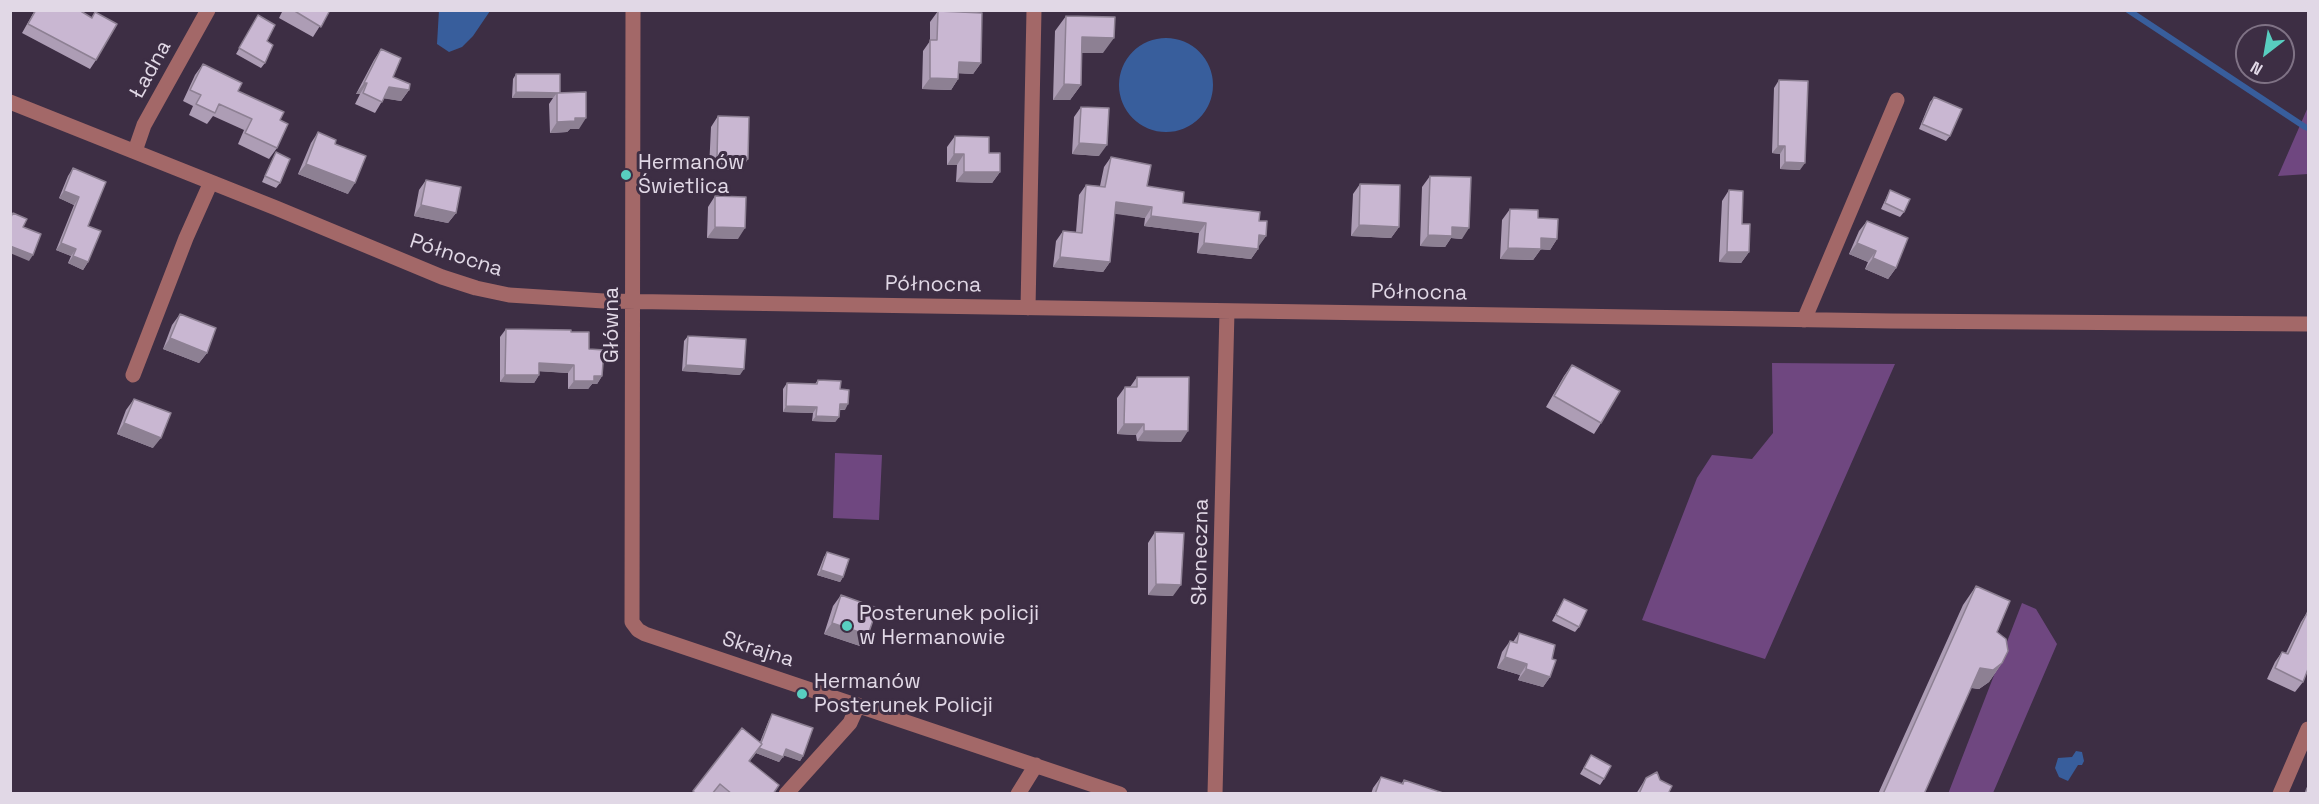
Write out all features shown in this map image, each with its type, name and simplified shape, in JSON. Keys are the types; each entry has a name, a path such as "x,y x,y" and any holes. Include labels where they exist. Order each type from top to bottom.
{"street":[{"name":"Ładna","path":"135,151 144,125 208,10"},
{"name":"Główna","path":"633,10 632,622 638,630 645,634"},
{"path":"1028,308 1034,10"},
{"path":"1804,320 1897,100"},
{"name":"Północna","path":"10,102 442,277 476,288 509,295 633,302 1804,320 2308,324"},
{"path":"133,375 186,238 211,182"},
{"name":"Słoneczna","path":"1215,794 1227,311"},
{"name":"Skrajna","path":"645,634 1120,794"},
{"path":"786,794 850,723 858,705"},
{"path":"2280,794 2308,729"},
{"path":"1018,794 1036,765"}],"shaded area":[{"path":"2308,107 2308,174 2278,176"},
{"path":"1772,363 1895,364 1765,659 1642,620 1697,478 1712,455 1752,459 1773,433"},
{"path":"835,453 882,455 879,520 833,518"},
{"path":"2022,603 2036,609 2057,644 1993,793 1948,794"}],"water":[{"path":"439,10 490,11 473,36 462,47 449,52 437,44"},
{"path":"1166,38 1184,42 1199,52 1209,67 1213,85 1209,103 1199,118 1184,128 1166,132 1148,128 1133,118 1123,103 1119,85 1123,67 1133,52 1148,42"},
{"path":"2076,751 2082,752 2084,761 2082,765 2078,765 2068,781 2059,777 2055,768 2058,758 2072,757"}],"building":[{"path":"36,10 79,10 92,18 95,12 117,24 96,60 28,24"},
{"path":"293,10 330,10 321,27"},
{"path":"938,11 982,13 981,63 959,62 958,79 930,78 930,40 937,40"},
{"path":"258,15 275,25 267,41 273,45 265,63 239,48"},
{"path":"1066,16 1115,17 1114,38 1082,37 1081,85 1064,84"},
{"path":"381,49 401,58 393,77 410,84 409,90 389,87 382,102 363,93 367,83 364,83"},
{"path":"203,64 242,83 238,91 284,112 280,120 288,124 277,148 245,133 252,119 219,104 215,113 196,104 201,95 190,90"},
{"path":"516,74 560,74 560,93 516,92"},
{"path":"1779,80 1808,81 1805,163 1785,162 1785,146 1778,146"},
{"path":"586,92 586,118 557,122 557,93"},
{"path":"1934,97 1962,109 1950,136 1922,124"},
{"path":"1081,107 1109,108 1107,145 1079,143"},
{"path":"718,116 749,117 748,159 717,158"},
{"path":"318,132 336,140 335,144 366,156 355,183 306,164"},
{"path":"955,136 989,137 989,153 1000,153 1000,172 964,172 964,154 954,154"},
{"path":"276,152 290,159 280,183 265,176"},
{"path":"1111,157 1151,165 1147,186 1184,192 1183,203 1260,212 1259,221 1267,221 1266,236 1259,235 1258,249 1204,243 1206,223 1151,216 1152,207 1116,202 1110,262 1060,257 1063,231 1082,233 1086,185 1105,187"},
{"path":"73,168 106,182 88,226 101,231 88,262 73,256 76,249 61,243 79,197 64,191"},
{"path":"1430,176 1471,177 1469,228 1452,227 1452,236 1428,235"},
{"path":"426,180 461,187 456,213 421,205"},
{"path":"1360,184 1400,185 1399,227 1359,225"},
{"path":"1729,190 1743,191 1742,224 1750,224 1749,252 1727,252"},
{"path":"1890,190 1910,199 1904,212 1885,203"},
{"path":"715,196 746,197 745,228 715,227"},
{"path":"1510,209 1538,210 1538,218 1558,219 1557,239 1541,238 1541,249 1508,248"},
{"path":"13,213 27,219 23,227 41,234 33,255 10,246 10,219"},
{"path":"1867,221 1908,238 1896,268 1873,258 1876,251 1857,243"},
{"path":"180,314 216,328 207,353 170,338"},
{"path":"506,329 589,332 589,349 604,350 602,376 594,376 594,381 574,381 574,365 539,363 539,375 505,375"},
{"path":"688,336 746,339 744,369 686,365"},
{"path":"1572,365 1620,391 1601,423 1554,396"},
{"path":"1137,377 1189,377 1188,431 1144,431 1144,424 1124,424 1125,387 1137,387"},
{"path":"818,380 841,381 840,389 849,390 848,404 840,404 839,417 816,416 817,407 786,406 787,383 817,384"},
{"path":"134,399 171,413 161,438 124,423"},
{"path":"1155,532 1184,533 1181,585 1156,584"},
{"path":"827,552 849,559 843,577 821,570"},
{"path":"1976,586 2010,601 1997,632 2006,639 2008,651 2002,663 1993,670 1980,668 1924,794 1883,794"},
{"path":"841,595 877,608 868,635 832,623"},
{"path":"1564,599 1587,610 1579,627 1556,615"},
{"path":"2308,611 2308,669 2303,682 2275,668 2282,652 2288,654"},
{"path":"1519,633 1555,645 1552,659 1556,660 1550,677 1526,669 1527,664 1505,657 1510,641 1517,643"},
{"path":"772,714 813,728 803,756 786,749 783,757 759,748"},
{"path":"742,728 762,744 749,761 779,785 773,794 732,794 720,784 712,794 696,794 693,791"},
{"path":"1591,755 1611,766 1604,779 1584,768"},
{"path":"1657,772 1660,780 1672,786 1668,794 1639,794 1646,778"},
{"path":"1381,777 1403,784 1404,780 1446,794 1375,794"}],"waterway":[{"path":"2128,10 2308,128"}],"place":[{"name":"Hermanów Świetlica","path":"626,175"},
{"name":"Posterunek policji w Hermanowie","path":"847,626"},
{"name":"Hermanów Posterunek Policji","path":"802,694"}]}
